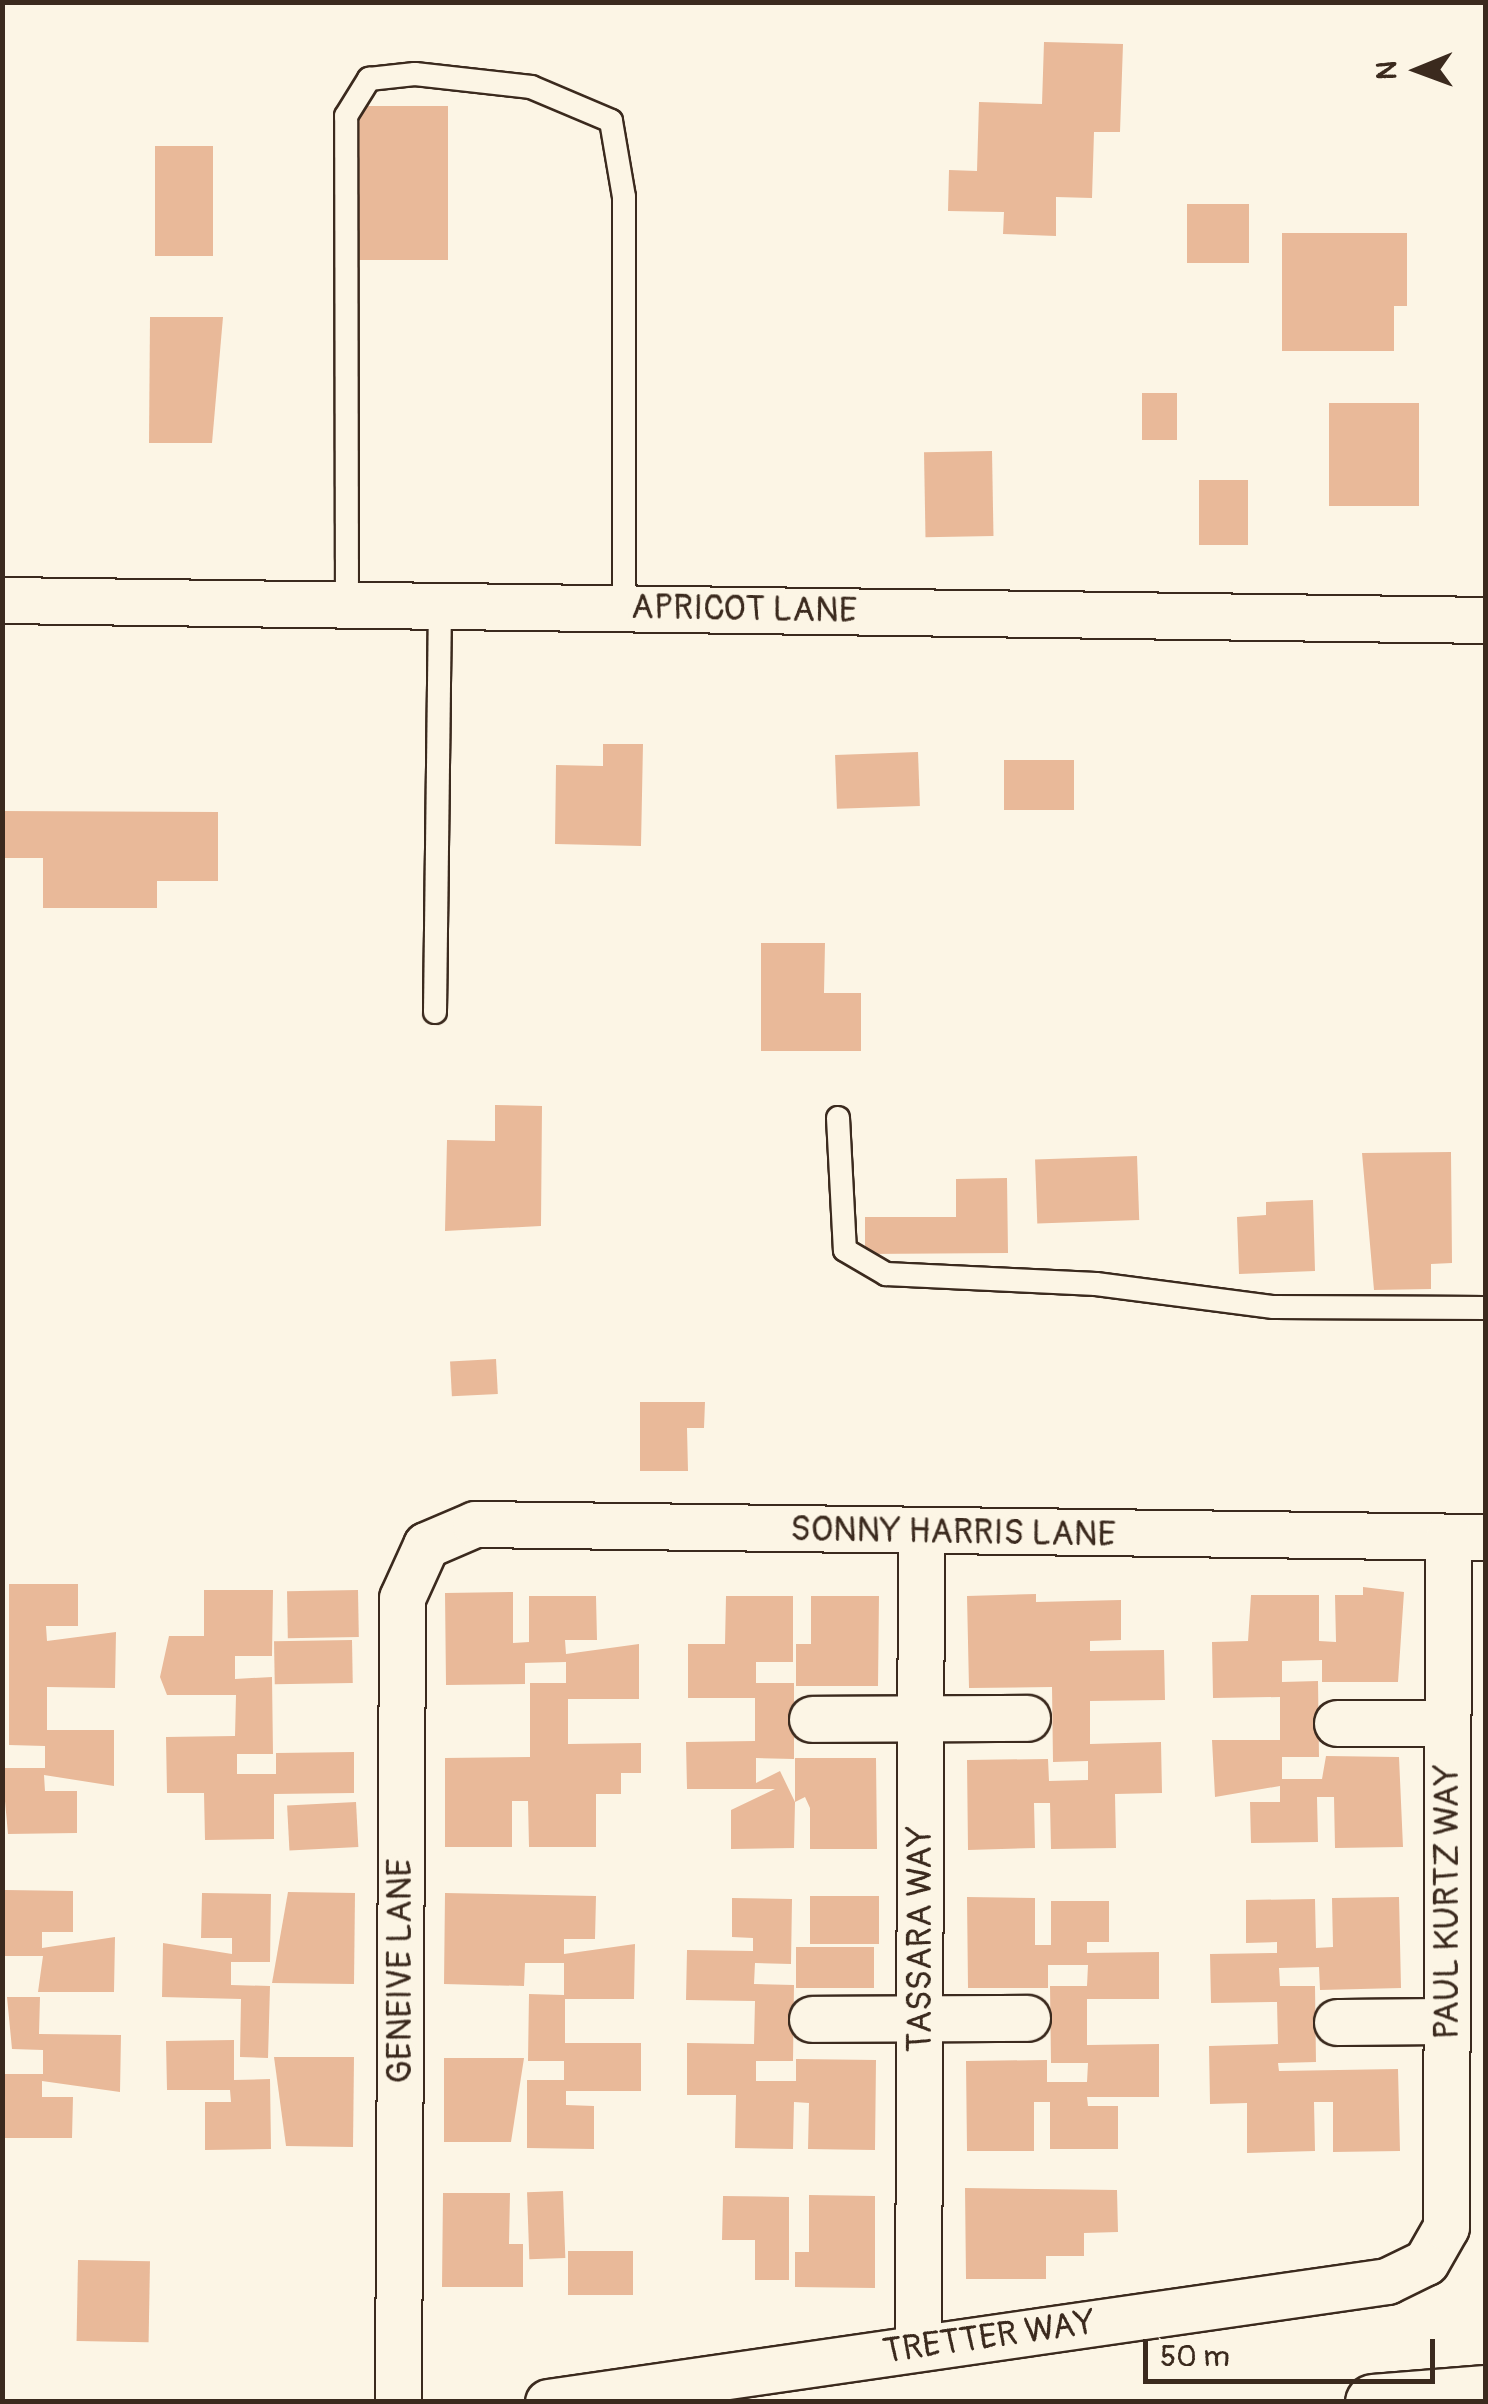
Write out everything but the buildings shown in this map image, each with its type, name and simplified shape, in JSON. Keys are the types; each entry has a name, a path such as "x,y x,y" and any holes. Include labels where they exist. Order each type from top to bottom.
{"street":[{"name":"APRICOT LANE","path":"2,600 1486,620"},
{"name":"SONNY HARRIS LANE","path":"426,1546 476,1524 1467,1537"},
{"name":"TASSARA WAY","path":"918,2347 921,1532"},
{"name":"PAUL KURTZ WAY","path":"1426,2262 1446,2227 1447,1723 1467,1537"},
{"name":"GENEIVE LANE","path":"398,2402 402,1598 426,1546"},
{"path":"812,1719 1028,1718"},
{"path":"1337,1723 1447,1723"},
{"path":"812,2019 1027,2018"},
{"path":"1337,2022 1446,2022"},
{"name":"TRETTER WAY","path":"548,2402 1387,2281 1426,2262"},
{"path":"1372,2402 1486,2394"}],"lane":[{"path":"346,602 346,116 369,79 415,74 531,87 610,120 624,197 624,607"},
{"path":"435,1012 440,604"},
{"path":"838,1118 845,1250 886,1274 1096,1284 1274,1307 1486,1308"}]}
